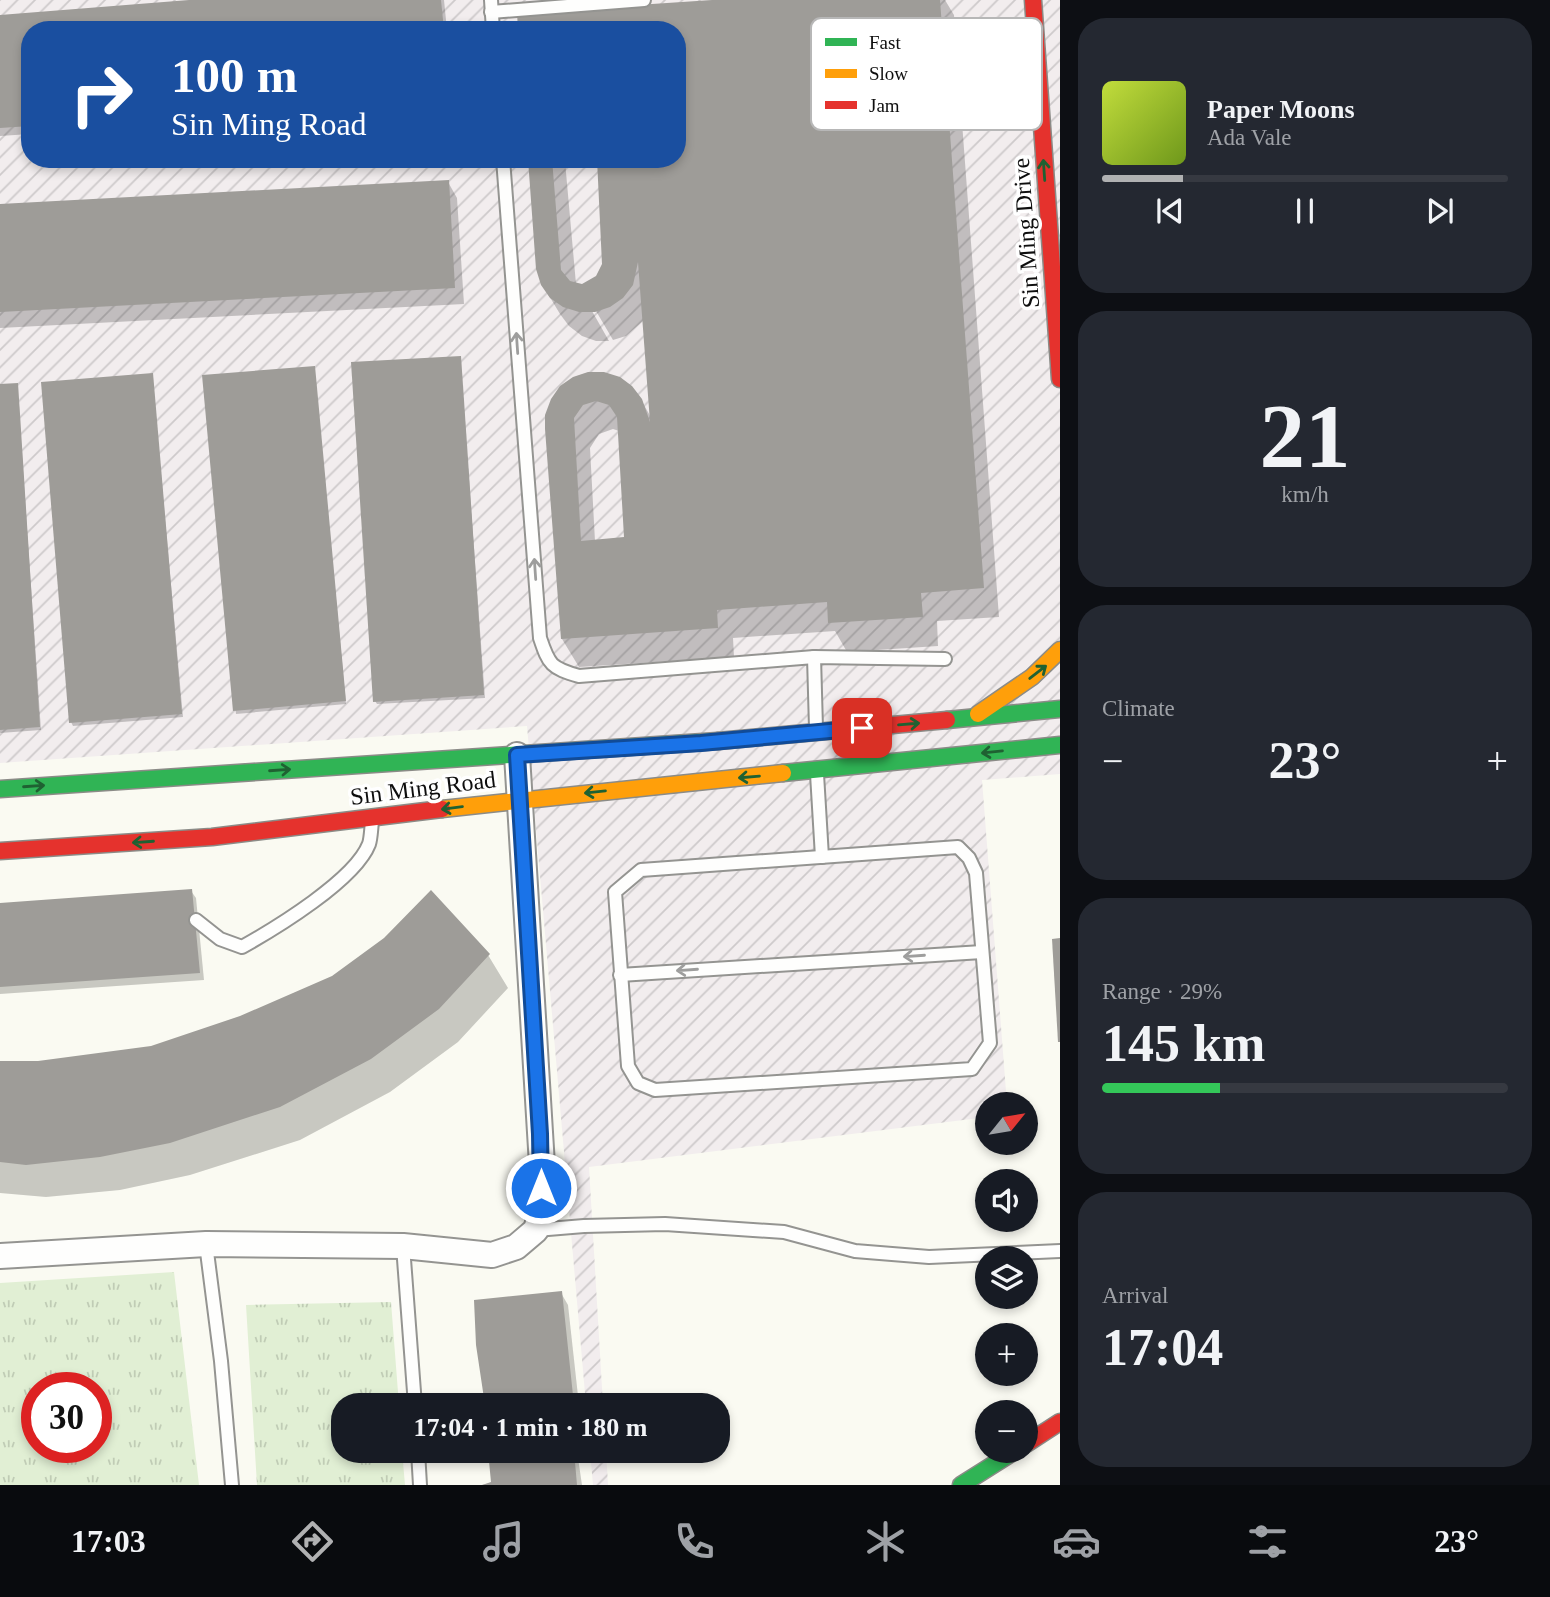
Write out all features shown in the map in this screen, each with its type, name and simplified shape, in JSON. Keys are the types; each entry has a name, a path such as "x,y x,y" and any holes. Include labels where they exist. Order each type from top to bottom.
{"street":[{"name":"Sin Ming Drive","path":"1032,0 1034,18"},
{"name":"Sin Ming Drive","path":"1042,108 1054,238 1060,379"},
{"path":"971,718 1051,662 1060,650"},
{"name":"Sin Ming Road","path":"0,851 212,837 520,799 817,751 971,718 1060,709"},
{"name":"Sin Ming Road","path":"0,789 701,743 817,751 1060,745"},
{"path":"0,1256 206,1244 403,1246 492,1255 516,1247 536,1230 541,1211 542,1165 517,755"},
{"path":"1038,1436 1060,1422"},
{"path":"961,1485 996,1463"}],"lane":[{"path":"491,6 644,0"},
{"path":"504,168 540,638 548,661 562,671 579,676 814,657 945,659"},
{"path":"814,657 822,857"},
{"path":"196,920 220,939 242,947 281,926 349,873 369,844 372,818"},
{"path":"958,847 969,858 975,873 990,1044 972,1069 655,1090 638,1083 628,1066 615,892 641,870 822,857 958,847"},
{"path":"620,975 982,951"},
{"path":"536,1230 665,1224 784,1232 855,1251 929,1257 1060,1251"},
{"path":"206,1244 221,1361 232,1485"},
{"path":"403,1246 414,1393"},
{"path":"419,1463 420,1485"}],"shaded area":[{"path":"0,0 1060,0 1060,774 982,780 1006,1092 975,1092 975,1119 589,1167 602,1393 585,1393 527,726 0,763"},
{"path":"591,1463 607,1463 608,1485 593,1485"}],"green space":[{"path":"174,1272 199,1485 0,1485 0,1283"},
{"path":"391,1302 398,1393 331,1393 331,1463 403,1463 405,1485 257,1485 246,1305"}],"building":[{"path":"189,0 441,0 443,21 21,21 21,127 0,128 0,15"},
{"path":"712,0 940,0 941,18 811,18 811,130 950,130 984,588 921,593 923,617 828,623 827,602 717,610 718,628 561,639 545,429 545,415 551,399 560,386 573,377 588,372 604,372 620,377 632,386 642,399 650,422 638,262 633,285 623,298 610,307 595,312 579,312 563,307 550,298 541,285 536,269 529,168 553,168 561,270 570,281 582,284 596,276 602,264 597,168 686,168 686,21 517,21 517,13","holes":["596,401 609,405 617,417 624,537 581,541 574,418 583,405"]},
{"path":"449,180 455,288 0,312 0,204"},
{"path":"461,356 484,695 373,702 351,362"},
{"path":"315,366 346,701 233,711 202,375"},
{"path":"153,373 182,714 69,723 41,382"},
{"path":"18,383 40,727 0,730 0,384"},
{"path":"192,889 200,973 0,987 0,903"},
{"path":"431,890 490,954 439,1009 371,1059 280,1107 170,1143 100,1157 26,1165 0,1162 0,1061 38,1061 151,1046 240,1016 332,976 384,938"},
{"path":"1060,938 1060,1042 1058,1042 1052,939"},
{"path":"562,1291 573,1393 483,1393 476,1345 474,1300"},
{"path":"489,1463 575,1463 577,1485 482,1485 491,1482"}],"traffic: fast":[{"path":"947,720 1060,709"},
{"path":"0,789 718,741"},
{"path":"783,773 1060,745"},
{"path":"961,1485 996,1463"}],"traffic: slow":[{"path":"978,714 1032,677 1060,650"},
{"path":"442,809 783,773"}],"traffic: jam":[{"path":"1033,0 1034,18"},
{"path":"1042,126 1060,379"},
{"path":"718,741 947,720"},
{"path":"0,851 212,837 442,809"},
{"path":"1038,1436 1060,1422"}],"route":[{"path":"541,1188 542,1165 517,755 701,743 862,728"}]}
